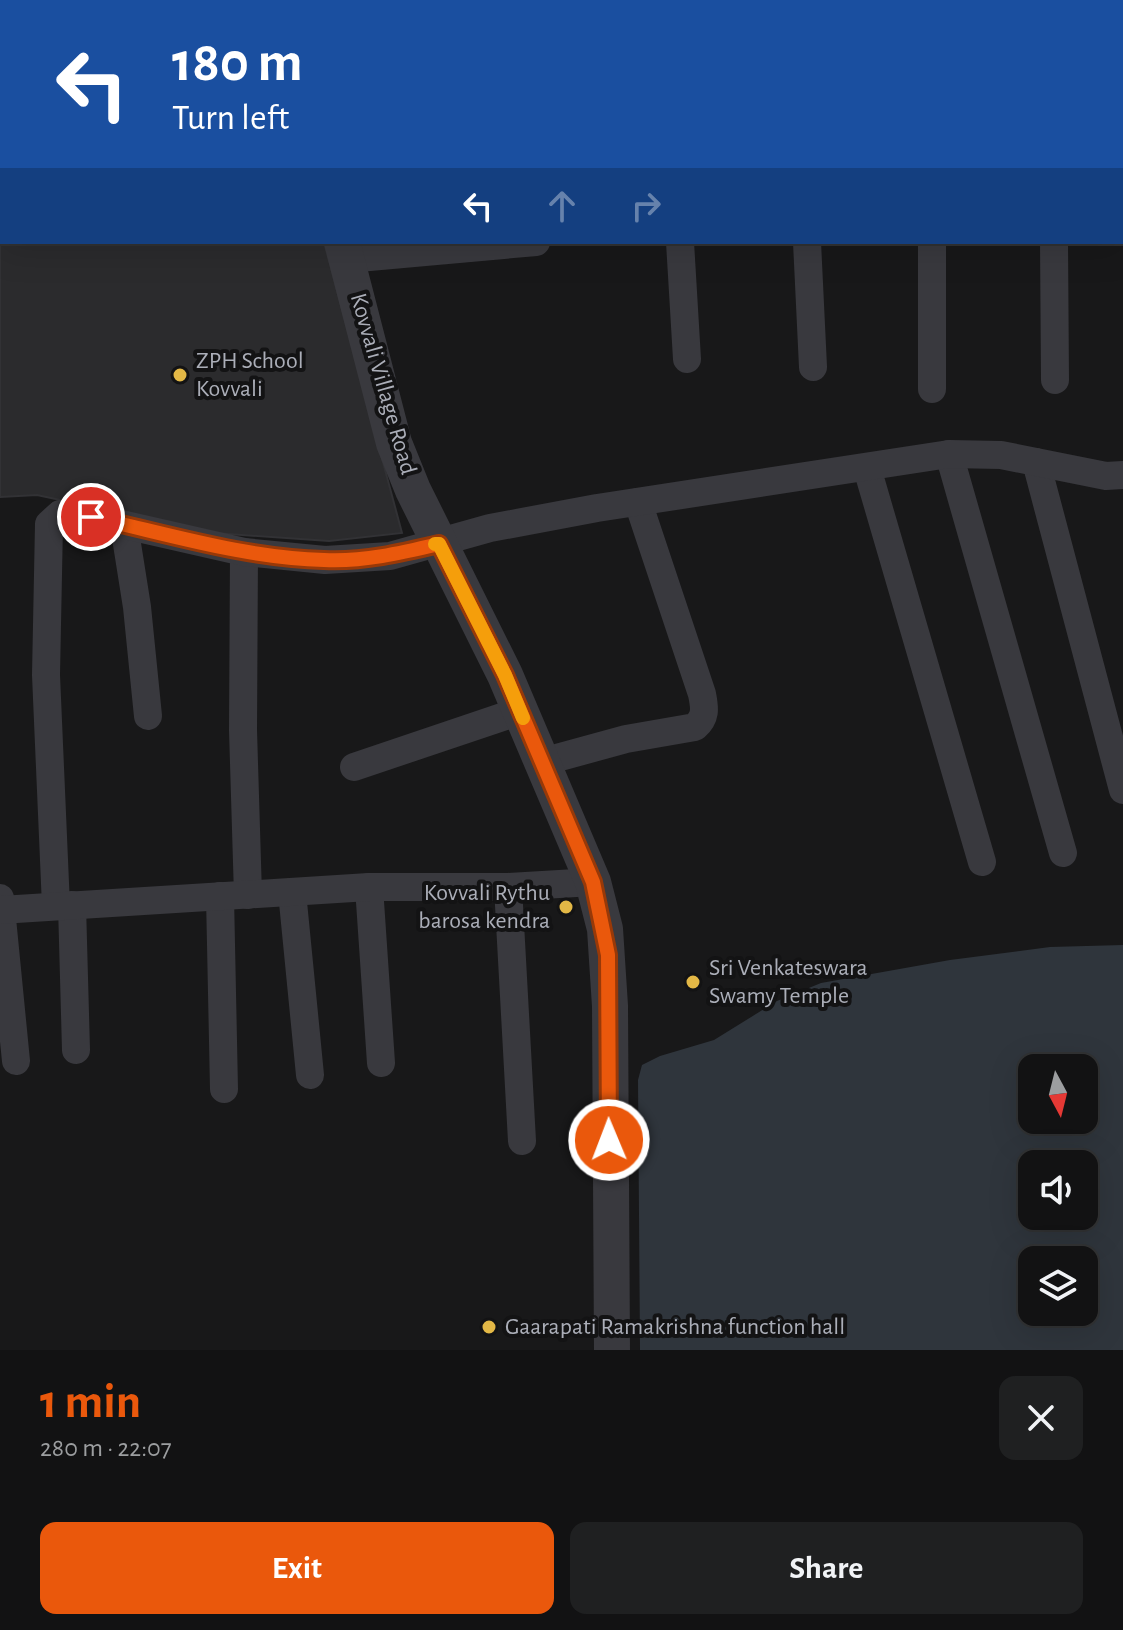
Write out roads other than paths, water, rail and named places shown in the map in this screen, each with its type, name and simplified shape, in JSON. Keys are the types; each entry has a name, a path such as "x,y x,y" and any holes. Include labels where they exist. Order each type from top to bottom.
{"street":[{"path":"345,251 494,244"},
{"path":"680,244 687,359"},
{"path":"807,244 813,367"},
{"path":"932,244 932,389"},
{"path":"1054,244 1055,380"},
{"name":"Kovvali Village Road","path":"345,251 394,443 520,711 593,882 605,929 610,1006 612,1350"},
{"path":"949,454 1063,853"},
{"path":"76,1050 46,675 49,524 60,514 69,513 244,552 325,560 390,556 490,528 949,454 1001,455 1106,476 1123,475"},
{"path":"1036,462 1123,790"},
{"path":"867,468 982,862"},
{"path":"542,762 626,739 695,727 702,720 705,709 702,694 638,502"},
{"path":"124,525 137,607 148,716"},
{"path":"224,1089 243,730 244,552"},
{"path":"354,767 520,711"},
{"path":"0,910 369,887 508,887 593,882"},
{"path":"369,887 381,1063"},
{"path":"508,887 522,1141"},
{"path":"292,892 310,1075"},
{"path":"0,898 16,1061"}],"place":[{"name":"ZPH School Kovvali","path":"180,375"},
{"name":"Kovvali Rythu barosa kendra","path":"566,907"},
{"name":"Sri Venkateswara Swamy Temple","path":"693,982"},
{"name":"Gaarapati Ramakrishna function hall","path":"489,1327"}]}
